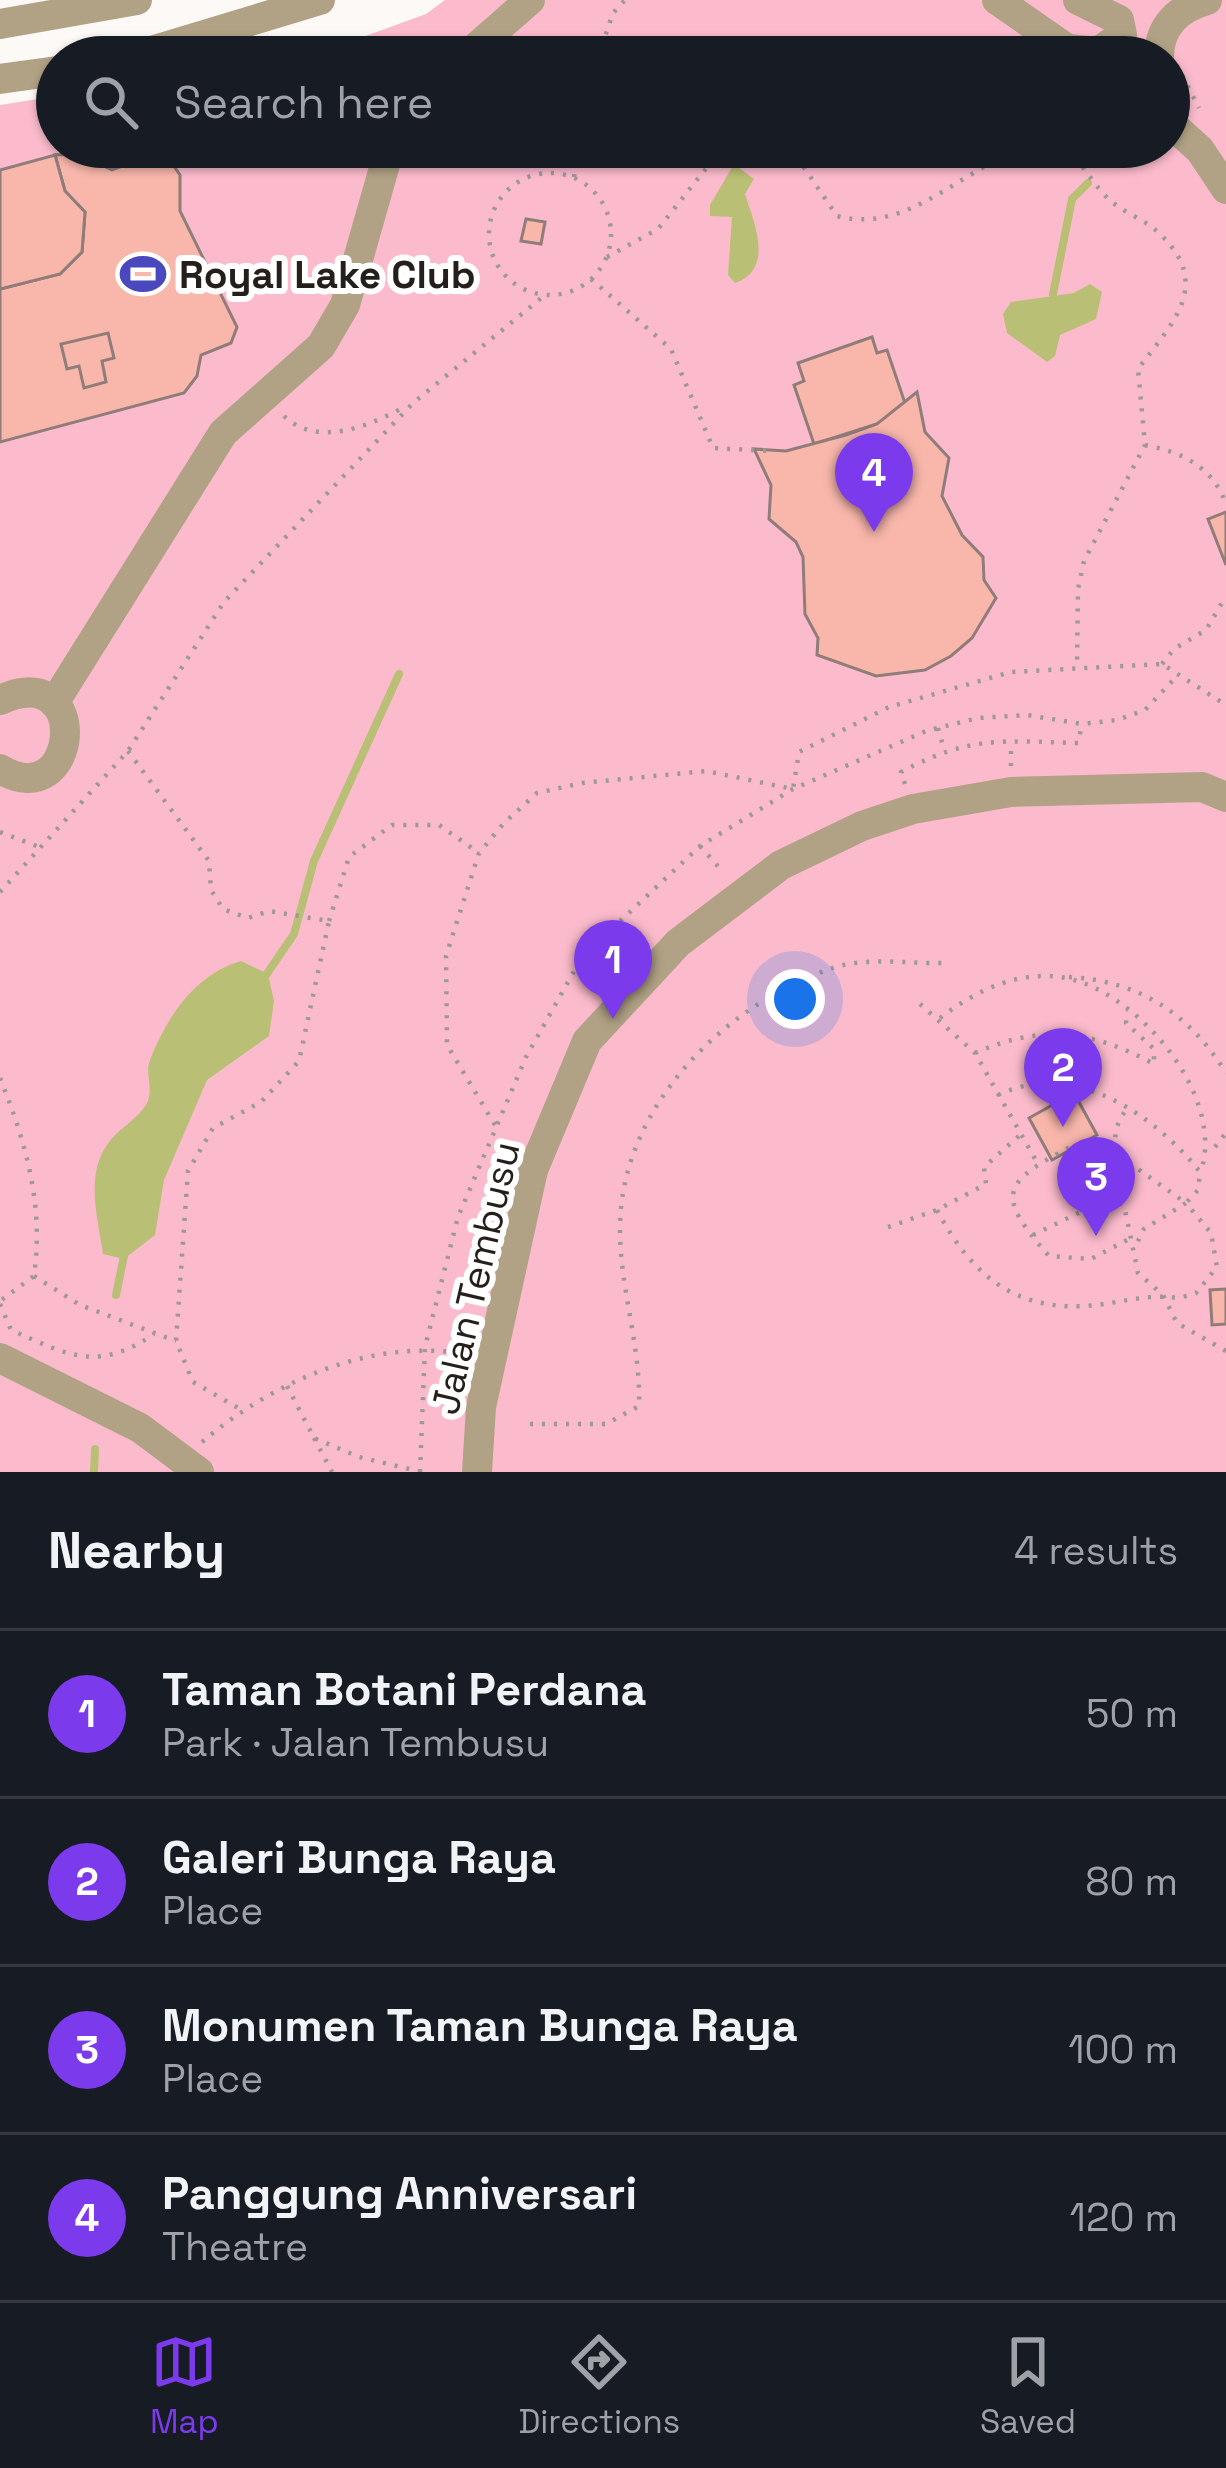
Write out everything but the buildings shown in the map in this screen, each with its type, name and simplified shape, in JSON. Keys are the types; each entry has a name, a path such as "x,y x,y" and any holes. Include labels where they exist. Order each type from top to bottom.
{"street":[{"path":"0,24 137,0"},
{"path":"201,36 320,0"},
{"path":"489,36 530,0"},
{"path":"997,0 1049,36"},
{"path":"1078,0 1119,20 1121,36"},
{"path":"1163,36 1175,16 1207,0"},
{"path":"0,80 36,74"},
{"path":"1190,141 1226,189"},
{"path":"54,703 223,433 321,346 345,305 384,168"},
{"path":"0,700 19,692 54,703 68,734 54,766 21,777 0,769"},
{"name":"Jalan Tembusu","path":"477,1472 481,1407 532,1170 587,1041 678,943 781,865 862,826 913,809 1011,792 1202,788 1226,797"},
{"path":"0,1358 140,1428 192,1465"}],"path":[{"path":"605,36 613,13 625,0"},
{"path":"1190,96 1203,116"},
{"path":"574,177 576,168"},
{"path":"608,256 658,229 706,168"},
{"path":"804,168 837,216 861,222 914,210 978,168"},
{"path":"1077,664 1078,589 1084,561 1145,445 1138,369 1174,323 1186,286 1182,258 1156,230 1109,200 1083,168"},
{"path":"0,892 128,751 224,602 413,403 545,295 578,289 591,279 608,256 612,238 603,202 574,177 536,174 518,181 503,194 489,228 490,248 510,280 545,295"},
{"path":"591,279 671,350 713,448 771,451"},
{"path":"250,410 269,408 311,433 333,433 413,403"},
{"path":"1145,445 1172,450 1210,474 1226,504"},
{"path":"1162,664 1174,649 1206,630 1226,596"},
{"path":"793,789 799,752 889,707 1011,671 1077,664 1162,664 1226,705"},
{"path":"314,1438 420,1472 425,1347 458,1217 495,1125 582,957 700,846 793,789 938,728 979,718 1027,715 1082,724 1145,710 1177,676"},
{"path":"913,809 901,772 944,749 985,739 1078,743 1082,724"},
{"path":"938,728 944,749"},
{"path":"128,751 209,861 211,890 223,909 248,918 269,911 329,920"},
{"path":"495,1125 447,1045 446,956 479,853 537,794 582,783 706,771 793,789"},
{"path":"240,1409 193,1382 176,1341 188,1171 213,1128 261,1102 299,1060 329,920 349,856 392,825 439,825 479,853"},
{"path":"0,832 39,848"},
{"path":"700,846 741,894"},
{"path":"530,1424 606,1424 639,1406 641,1357 623,1297 620,1221 633,1152 680,1069 759,1001 840,965 946,963"},
{"path":"1063,977 1156,1030 1201,1084 1212,1150"},
{"path":"940,1018 973,993 1012,981 1100,979 1180,1014 1226,1072"},
{"path":"920,1004 975,1053 1038,1163"},
{"path":"975,1053 1038,1034 1073,1035 1107,1039 1154,1064 1154,1049 1126,1023 1127,1010"},
{"path":"0,1078 31,1157 38,1250 34,1276 0,1303 11,1330 85,1360 131,1349 154,1334"},
{"path":"998,1095 1019,1085 1046,1084 1128,1105 1177,1142 1200,1172"},
{"path":"937,1210 978,1271 1002,1292 1038,1304 1084,1306 1196,1293 1216,1267 1211,1233 1186,1203 1129,1168 1114,1152 1116,1129 1128,1105"},
{"path":"1134,1249 1144,1229 1198,1190 1200,1172 1226,1133"},
{"path":"888,1227 937,1210 986,1184 984,1166 1020,1135"},
{"path":"1127,1240 1090,1258 1049,1256 1010,1206 1008,1194 1018,1176 1074,1145 1109,1198 1124,1205 1130,1223 1127,1240 1134,1249 1138,1273 1163,1295 1178,1324 1226,1351"},
{"path":"1090,1167 1114,1152"},
{"path":"1031,1236 1109,1198"},
{"path":"1217,1250 1226,1253"},
{"path":"34,1276 80,1305 176,1341"},
{"path":"192,1465 240,1409 348,1360 425,1347 467,1354"},
{"path":"286,1386 332,1472"}],"shaded area":[{"path":"445,0 1226,0 1226,1472 0,1472 0,105 36,99 36,168 1190,168 1190,36 366,36 426,14"},
{"path":"732,168 754,179 745,194 758,256 755,267 735,283 728,275 732,217 710,216 710,205"},
{"path":"1090,284 1102,292 1096,319 1060,335 1055,356 1047,362 1007,333 1003,314 1011,302 1074,293"},
{"path":"241,961 268,974 274,1001 269,1036 207,1080 164,1180 155,1235 124,1259 103,1254 95,1198 100,1157 111,1139 146,1105 150,1060 174,1013 197,986"}],"waterway":[{"path":"1053,294 1072,199 1088,183"},
{"path":"264,978 294,934 314,861 399,674"},
{"path":"116,1295 125,1251"},
{"path":"94,1472 95,1449"}],"place":[{"name":"Royal Lake Club","path":"143,274"},
{"name":"Panggung Anniversari","path":"874,532"},
{"name":"Taman Botani Perdana","path":"613,1019"},
{"name":"Galeri Bunga Raya","path":"1063,1127"},
{"name":"Monumen Taman Bunga Raya","path":"1096,1236"}]}
